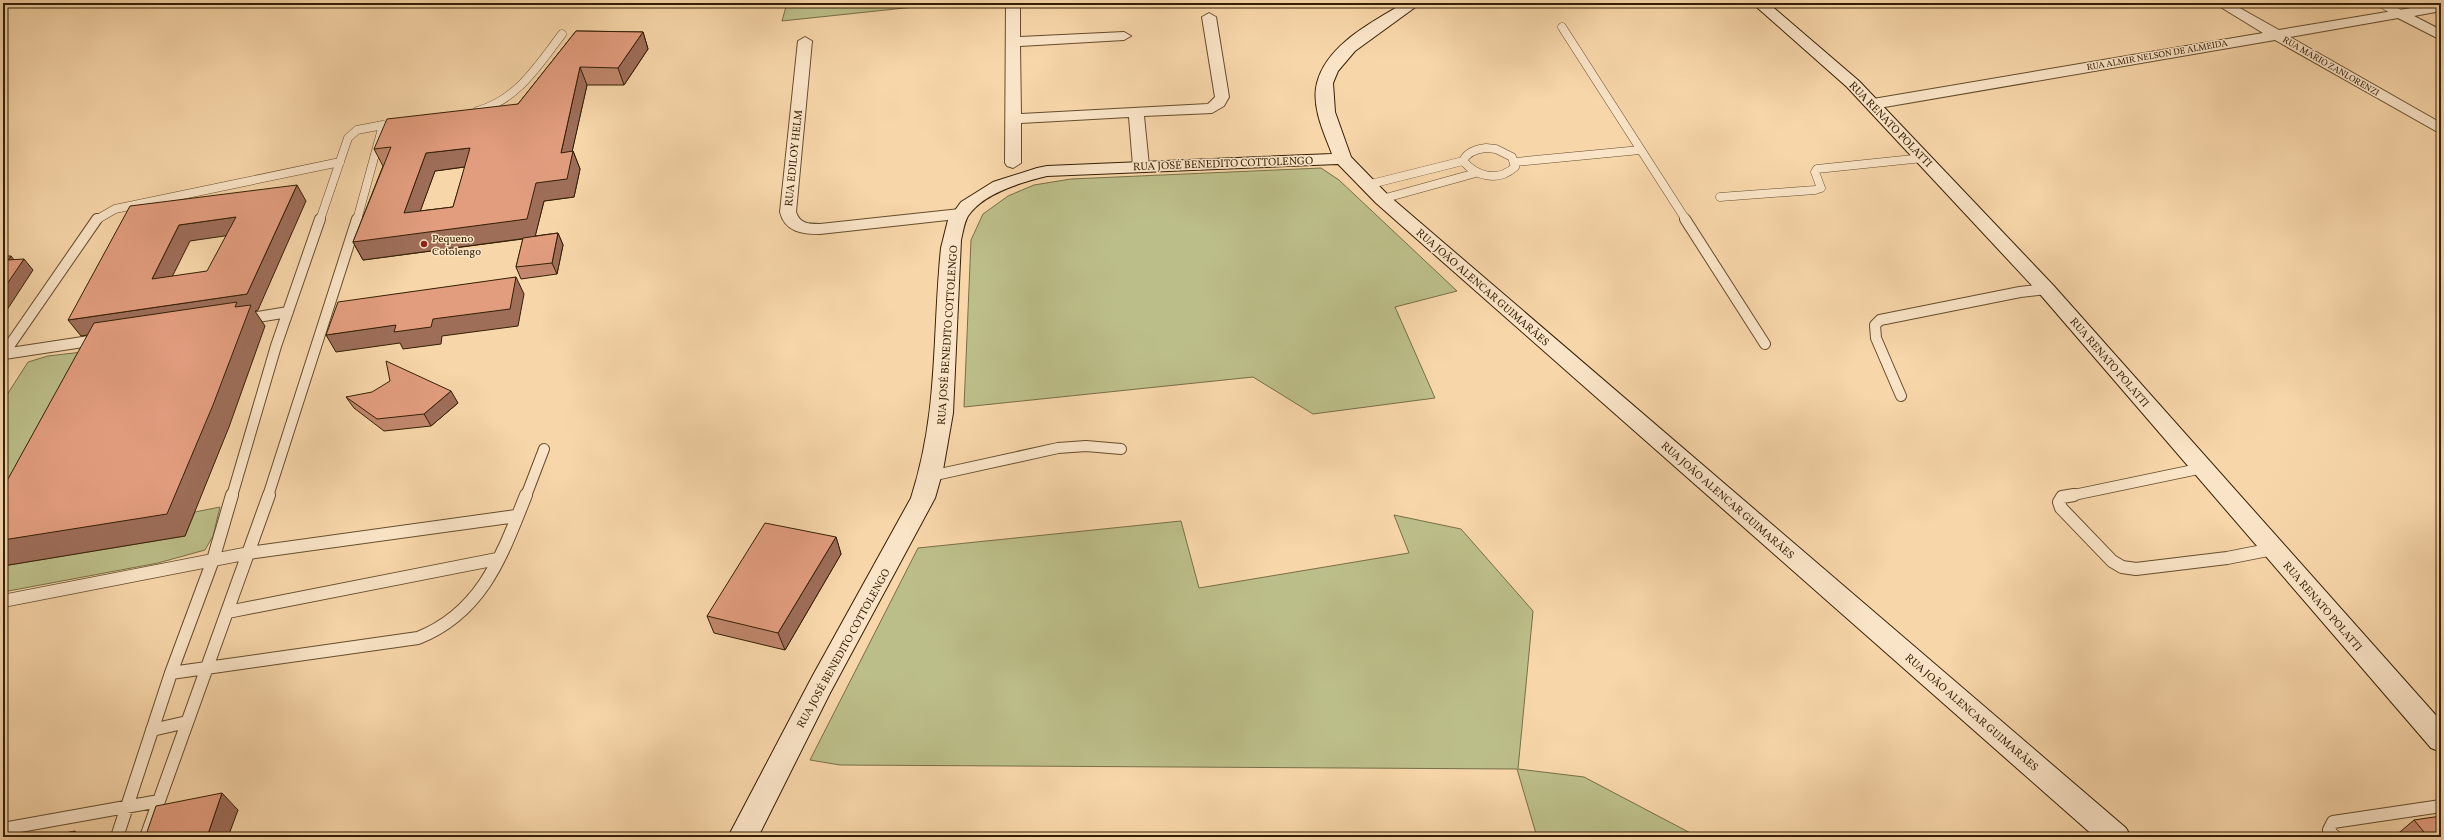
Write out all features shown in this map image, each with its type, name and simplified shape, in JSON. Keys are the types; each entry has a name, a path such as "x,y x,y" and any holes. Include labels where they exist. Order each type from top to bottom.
{"main road":[{"path":"1343,159 1332,128 1324,98 1325,83 1329,70 1348,48 1414,3"},
{"name":"RUA RENATO POLATTI","path":"1760,3 1830,63 1873,104 2046,289 2441,740"},
{"name":"RUA JOSÉ BENEDITO COTTOLENGO","path":"743,837 824,679 913,519 931,476 942,417 952,244 960,214 971,204 992,191 1031,174 1066,169 1343,159"},
{"name":"RUA JOÃO ALENCAR GUIMARÃES","path":"1343,159 1374,192 2116,837"}],"street":[{"path":"1013,3 1013,163"},
{"name":"RUA MÁRIO ZANLORENZI","path":"2221,3 2441,129"},
{"name":"RUA ALMIR NELSON DE ALMEIDA","path":"1873,104 2441,7"},
{"path":"2400,14 2441,36"},
{"path":"1013,119 1212,108 1219,103 1222,97 1210,17"},
{"path":"1013,42 1124,36"},
{"name":"RUA EDILOY HELM","path":"805,41 788,212 790,220 795,226 806,229 820,229 960,214"},
{"path":"1136,112 1141,166"}],"lane":[{"path":"2381,3 2400,14"},
{"path":"1562,28 1764,344"},
{"path":"466,113 503,103 525,82 562,34"},
{"path":"117,837 125,807 171,673 213,560 288,312 340,162 352,133 366,127 387,124 322,332 249,553 228,612 205,668 146,837"},
{"path":"1463,162 1465,156 1469,152 1486,148 1505,152 1515,162"},
{"path":"1515,162 1640,150"},
{"path":"1720,197 1815,190 1821,188 1821,184 1815,172 1817,169 1923,158"},
{"path":"4,354 86,232 104,214 115,209 256,178 340,162"},
{"path":"1374,192 1463,162"},
{"path":"1463,162 1476,174"},
{"path":"1374,192 1476,174 1495,177 1504,175 1515,167 1515,162"},
{"path":"1901,396 1876,338 1875,325 1880,320 2020,292 2046,289"},
{"path":"233,320 288,312"},
{"path":"4,354 106,339"},
{"path":"931,476 1058,448 1086,446 1121,449"},
{"path":"171,673 418,638 432,632 473,602 498,559 544,449"},
{"path":"2203,468 2062,497 2059,502 2061,508 2112,561 2122,567 2136,569 2227,558 2274,549"},
{"path":"3,601 249,553 516,516"},
{"path":"228,612 498,559"},
{"path":"152,730 187,722"},
{"path":"3,829 159,801"},
{"path":"2335,837 2329,830 2333,822 2441,806"}],"green space":[{"path":"787,3 952,3 782,21"},
{"path":"1321,168 1339,180 1457,291 1395,307 1435,398 1313,414 1253,377 964,407 971,240 983,214 1008,196 1034,185 1071,179"},
{"path":"108,349 3,549 3,401 28,362 48,356"},
{"path":"220,507 213,536 205,550 158,563 3,592 3,566 185,536 195,512"},
{"path":"1394,515 1461,529 1533,611 1518,769 1584,777 1698,837 1537,837 1517,769 840,765 810,760 918,548 1181,521 1199,588 1409,553"}],"building":[{"path":"576,31 643,32 618,68 580,67 561,153 573,151 567,179 536,183 527,219 353,242 391,147 374,149 387,119 518,104","holes":["470,148 453,207 404,213 426,153"]},
{"path":"297,185 247,294 68,320 130,206","holes":["236,217 207,271 152,279 179,225"]},
{"path":"558,233 552,263 516,267 523,238"},
{"path":"3,256 11,256 8,260 24,259 3,290"},
{"path":"516,277 510,309 433,319 431,327 394,332 396,325 326,335 338,302"},
{"path":"237,302 235,307 251,305 213,405 167,514 3,540 3,488 94,323"},
{"path":"386,361 451,391 424,414 377,419 346,397 372,392 390,381"},
{"path":"765,523 836,537 778,633 707,616"},
{"path":"222,793 207,837 148,837 147,832 156,806"},
{"path":"2441,816 2441,837 2428,837 2414,820"},
{"path":"75,831 77,837 44,837"}],"place":[{"name":"Pequeno Cotolengo","path":"424,244"}]}
